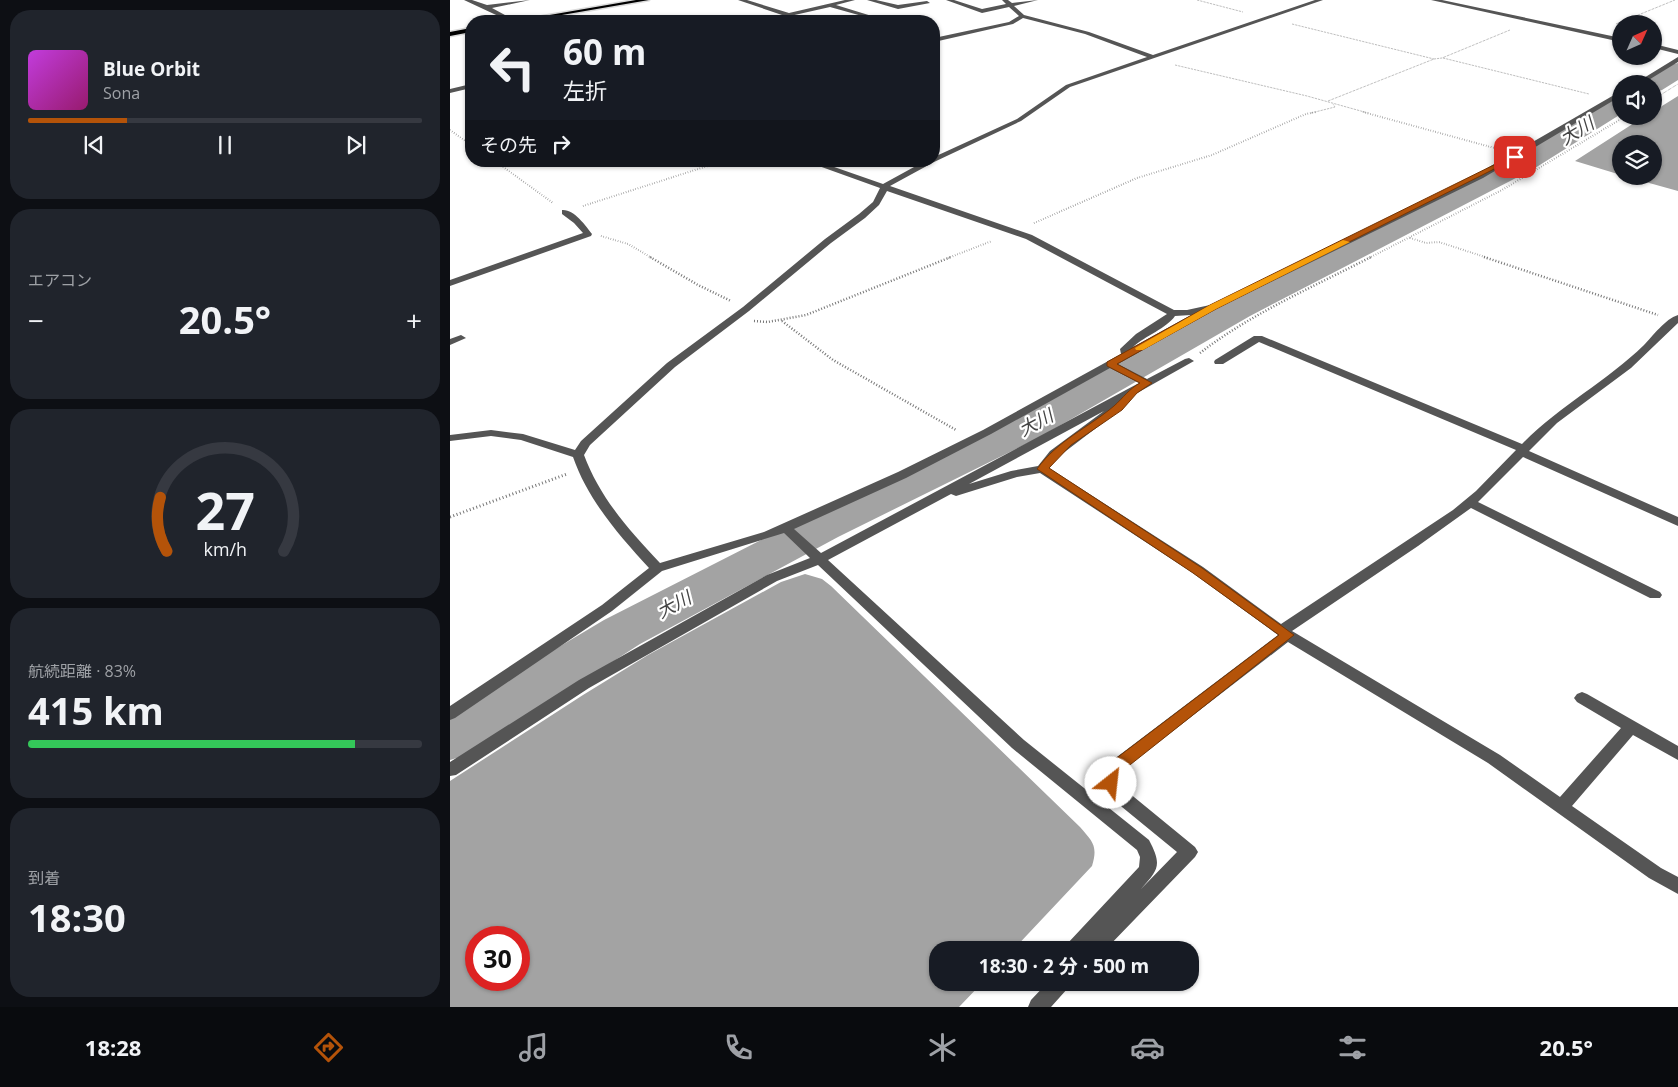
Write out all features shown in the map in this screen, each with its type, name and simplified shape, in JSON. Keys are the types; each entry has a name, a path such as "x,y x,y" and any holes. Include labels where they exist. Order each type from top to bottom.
{"main road":[{"path":"555,15 646,0"},
{"path":"450,34 465,31"}],"street":[{"path":"467,0 502,15"},
{"path":"487,7 527,0"},
{"path":"741,0 789,15 852,0"},
{"path":"870,0 898,7 928,3"},
{"path":"949,0 982,11 1035,0"},
{"path":"1005,0 1022,16 1087,33 1150,58"},
{"path":"940,156 1024,117 1068,86 1320,0"},
{"path":"1434,0 1612,38"},
{"path":"817,1 865,15"},
{"path":"940,39 1012,22 1022,16"},
{"path":"1662,48 1678,52"},
{"path":"1652,75 1678,59"},
{"path":"450,91 465,87"},
{"path":"450,714 607,608 657,568 789,530 902,475 1112,365 1126,355 1213,307 1494,168 1612,98"},
{"path":"827,167 1029,237 1172,313 1187,313 1213,307"},
{"path":"578,455 586,443 671,365 750,306 828,241 862,216 876,203 886,186 920,167"},
{"path":"450,283 588,234 577,221 564,212"},
{"path":"1126,355 1125,349 1129,345 1149,330 1169,319 1172,313"},
{"path":"1102,941 1188,852 1117,793 1111,783 1111,774 1116,768 1335,594 1370,574 1459,511 1544,429 1578,400 1621,371 1677,320"},
{"path":"450,342 461,338"},
{"path":"1219,362 1258,338 1523,451 1678,522"},
{"path":"450,770 584,684 772,578 938,496 1140,384 1189,361"},
{"path":"1112,365 1140,384"},
{"path":"938,496 1014,474 1042,469 1054,454 1068,442 1118,408 1140,384"},
{"path":"450,438 491,433 523,437 578,455"},
{"path":"578,455 582,468 600,498 624,530 657,568"},
{"path":"1042,469 1198,570 1285,633 1494,759 1678,886"},
{"path":"1469,502 1655,595"},
{"path":"789,530 1018,744 1143,845 1149,857 1146,870 1082,941"},
{"path":"1582,698 1678,754"},
{"path":"1562,806 1631,727"},
{"path":"1037,1007 1045,991"},
{"path":"1037,1007 1053,991"}],"path":[{"path":"1197,0 1434,59"},
{"path":"1592,33 1675,0"},
{"path":"1327,101 1531,22"},
{"path":"1150,58 1327,101 1507,152 1508,154 1495,164 1494,168"},
{"path":"1442,58 1592,95"},
{"path":"1662,94 1678,84"},
{"path":"737,316 762,324 818,311 1014,232 1137,178 1212,155 1306,114 1335,107 1333,104"},
{"path":"1189,361 1226,333 1248,320 1502,190 1612,124"},
{"path":"450,130 465,141"},
{"path":"503,167 564,212 704,167"},
{"path":"588,234 618,240 698,285 733,302 750,306"},
{"path":"1410,238 1426,243 1439,242 1677,320"},
{"path":"781,321 833,360 960,432 953,437"},
{"path":"450,517 582,468"}],"shaded area":[{"path":"1678,96 1678,191 1656,185 1662,185 1662,135 1615,135 1631,125 1662,125 1662,106"},
{"path":"1612,137 1612,172 1575,161"},
{"path":"805,574 822,579 1080,827 1093,845 1092,866 1021,941 929,941 929,991 974,991 959,1007 450,1007 450,781 648,655 781,582"}],"waterway":[{"name":"大川","path":"1662,80 1678,70"},
{"name":"大川","path":"450,739 622,632 822,527 1026,429 1238,309 1526,162 1612,109"}],"slow traffic":[{"path":"1139,348 1180,327 1213,307 1346,242"}],"route":[{"path":"1111,783 1111,774 1116,768 1288,635 1198,570 1042,469 1054,454 1068,442 1118,408 1133,391 1147,383 1110,364 1180,327 1213,307 1515,157"}]}
